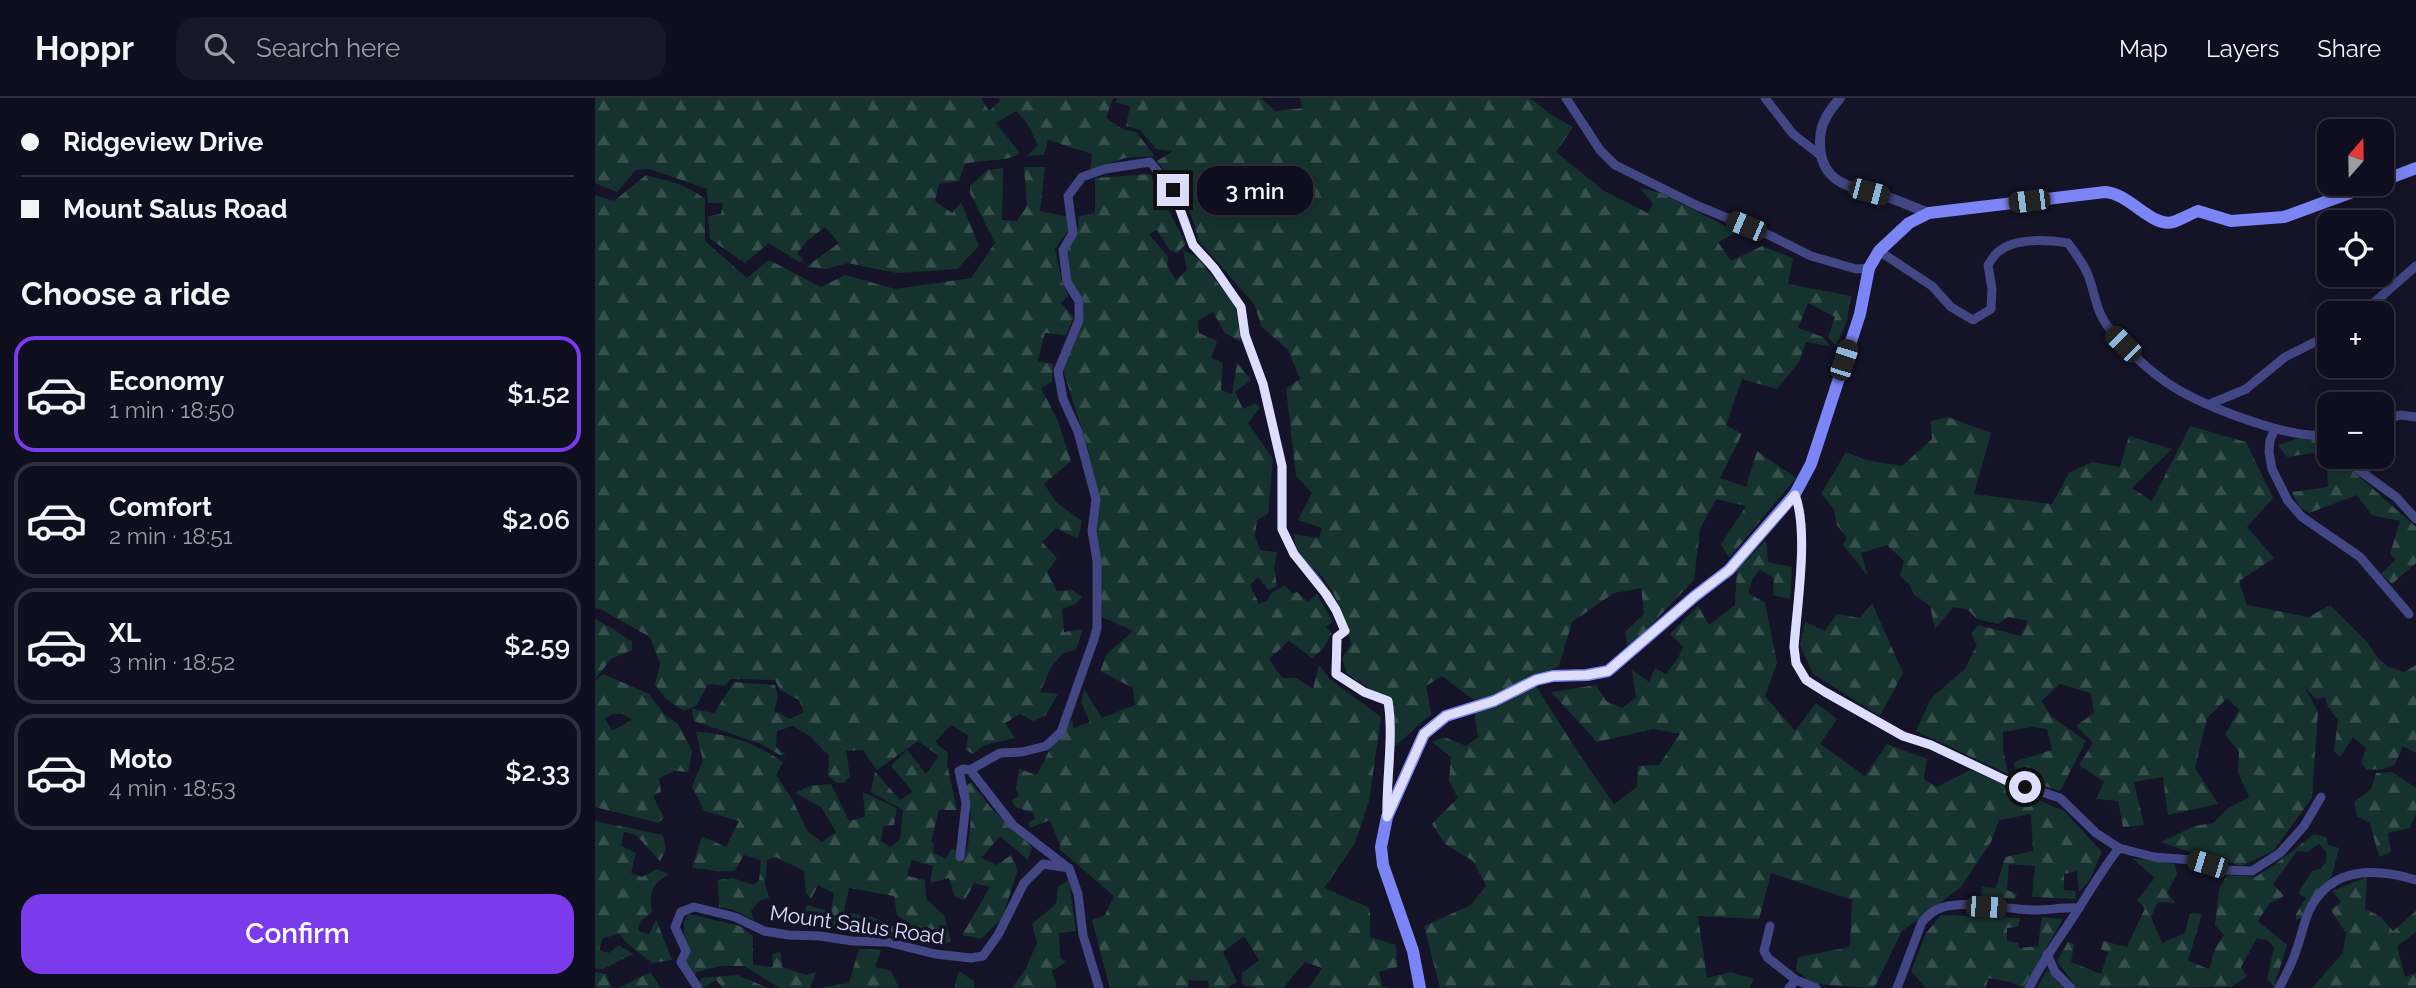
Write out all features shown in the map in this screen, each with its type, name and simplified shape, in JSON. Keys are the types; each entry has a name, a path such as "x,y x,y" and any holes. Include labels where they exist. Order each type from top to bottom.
{"main road":[{"path":"2394,176 2416,168"},
{"path":"1420,988 1413,951 1383,864 1381,847 1387,817 1424,734 1446,716 1494,701 1536,680 1608,671 1729,570 1795,495 1811,464 1860,314 1869,268 1879,251 1909,223 1929,213 2105,192 2115,192 2158,221 2171,223 2198,211 2206,211 2231,221 2284,217 2341,196"}],"street":[{"path":"1566,98 1599,150 1615,165 1698,206 1769,235 1811,256 1856,269 1869,268"},
{"path":"1765,98 1793,134 1820,155 1834,179 1847,186 1891,198 1929,213"},
{"path":"1820,155 1820,129 1840,98"},
{"path":"960,857 965,803 959,771 970,770 1000,753 1022,752 1046,746 1061,732 1094,639 1097,628 1097,561 1092,531 1096,499 1078,432 1063,399 1058,371 1079,320 1079,302 1067,282 1063,250 1073,233 1068,196 1082,177 1105,169 1150,162 1173,190 1193,245 1214,268 1241,307 1245,335 1263,384 1282,466 1282,529 1294,554 1316,579 1336,610 1345,631 1337,637 1336,674 1364,692 1388,701 1391,720 1387,817"},
{"path":"1879,251 1932,286 1951,307 1973,320 1991,309 1992,289 1988,265 1999,251 2023,241 2048,240 2068,243 2088,274 2096,307 2112,332 2160,377 2182,392 2275,429 2317,437"},
{"path":"2376,301 2416,266"},
{"path":"2210,404 2246,389 2284,357 2317,341"},
{"path":"2394,416 2416,417"},
{"path":"2275,429 2269,452 2273,469 2288,501 2302,517 2360,557 2409,614"},
{"path":"2358,469 2396,497 2416,519"},
{"path":"1795,495 1800,507 1802,529 1794,647 1796,663 1806,680 1903,736 1931,745 2005,780 2060,798 2097,833 2119,848 2154,857 2192,860 2226,870 2252,871 2280,853 2304,826 2321,797"},
{"path":"970,770 1013,825 1069,868 1078,894 1083,935 1099,988"},
{"path":"2029,988 2047,954 2119,848"},
{"name":"Mount Salus Road","path":"698,988 681,962 686,951 675,926 681,912 694,907 736,916 764,931 852,941 887,942 935,954 971,958 983,956 998,935 1024,883 1043,864 1069,868"},
{"path":"2279,988 2291,964 2310,907 2337,879 2359,872 2379,871 2416,880"},
{"path":"1897,988 1922,922 1929,913 1944,907 1959,906 2038,911 2079,908"},
{"path":"1770,926 1764,951 1768,958 1796,980 1816,988"},
{"path":"2047,954 2055,972 2071,988"},
{"path":"1789,988 1796,980"}],"green space":[{"path":"595,98 981,98 989,111 1000,101 998,98 1113,98 1106,118 1122,129 1136,132 1155,156 1125,158 1090,170 1092,154 1048,140 1044,155 1027,156 1038,145 1027,123 1016,111 996,123 1020,153 1009,158 965,164 959,181 939,184 935,201 952,213 961,202 979,246 957,269 897,273 848,263 826,269 806,267 839,243 825,227 797,253 804,261 799,262 769,243 745,263 710,239 708,216 721,214 723,203 708,203 707,189 650,169 636,170 617,192 595,183"},
{"path":"1118,98 1261,98 1275,111 1302,108 1300,98 1530,98 1573,127 1556,152 1604,191 1648,213 1653,204 1640,188 1661,193 1737,232 1718,242 1731,261 1762,246 1793,258 1788,284 1851,296 1847,321 1836,346 1828,337 1835,317 1808,303 1798,328 1823,337 1830,346 1806,342 1799,362 1777,389 1742,379 1726,425 1742,434 1720,478 1746,487 1757,451 1796,478 1729,558 1721,544 1746,506 1716,499 1700,529 1694,580 1628,649 1625,632 1644,614 1641,588 1614,593 1572,622 1559,666 1486,700 1475,701 1442,676 1426,686 1431,714 1392,749 1391,710 1381,696 1347,674 1342,658 1351,645 1341,610 1328,585 1300,555 1295,543 1294,534 1319,538 1322,528 1298,520 1312,493 1296,476 1286,388 1300,379 1288,350 1262,327 1254,304 1199,241 1185,195 1157,161 1173,151 1156,149 1140,130 1126,126 1130,106 1115,102"},
{"path":"1024,167 1045,167 1040,211 1065,216 1069,212 1068,231 1055,249 1062,282 1068,295 1061,303 1074,317 1066,335 1045,333 1038,361 1053,364 1052,382 1041,388 1058,421 1071,461 1044,484 1057,503 1082,521 1078,539 1056,528 1042,542 1057,558 1047,572 1057,591 1072,590 1082,597 1075,604 1062,609 1064,632 1083,629 1076,650 1063,653 1051,667 1040,692 1058,694 1045,716 1033,721 1020,714 1005,723 1015,738 984,745 973,754 966,750 968,735 951,725 935,742 948,753 947,764 957,810 939,810 931,842 934,843 933,853 946,859 952,848 962,863 968,845 970,825 966,786 971,782 991,808 1032,847 1028,860 1000,836 981,858 997,865 1011,855 1018,870 1002,918 981,939 962,935 990,887 974,883 965,900 955,897 949,878 930,883 933,866 912,860 907,876 925,880 926,899 944,915 951,941 942,946 897,915 894,896 849,888 844,912 873,917 899,929 892,936 802,921 807,905 831,912 834,893 818,885 811,899 806,893 804,871 776,857 767,860 765,884 769,898 759,901 751,911 754,920 734,910 719,907 718,880 733,878 753,885 759,881 761,860 744,855 735,870 730,871 692,868 702,836 726,847 739,821 704,811 692,786 703,761 696,732 742,741 783,762 776,775 791,797 808,832 822,842 836,832 821,807 795,793 809,786 831,784 849,821 865,817 863,792 897,808 894,825 883,826 881,841 890,847 900,839 903,810 871,792 875,772 900,800 913,792 891,766 907,750 926,774 939,756 918,741 877,770 863,750 846,751 850,776 844,783 837,783 828,776 829,756 810,736 793,726 777,731 776,747 786,755 780,755 761,744 694,721 692,709 714,713 734,682 775,685 778,698 774,711 790,719 804,712 799,700 780,690 775,680 731,679 725,686 708,684 697,705 684,711 666,699 655,685 660,664 650,637 595,608 595,195 614,201 646,175 669,181 692,190 705,199 705,241 747,278 769,260 821,287 845,275 895,289 971,278 995,243 970,193 970,186 988,170 1003,168 1002,220 1017,221 1027,206"},
{"path":"1150,174 1186,244 1177,253 1169,249 1157,230 1149,234 1168,257 1167,265 1176,280 1187,270 1183,250 1197,257 1235,305 1241,342 1225,333 1213,312 1198,321 1199,333 1217,341 1211,358 1223,363 1221,390 1232,394 1237,363 1251,380 1235,392 1243,409 1256,403 1260,408 1248,423 1273,459 1268,514 1257,520 1255,536 1260,550 1277,552 1274,567 1277,586 1269,590 1258,577 1250,585 1259,604 1285,585 1292,594 1297,592 1308,602 1317,594 1333,622 1326,627 1332,633 1323,649 1312,658 1289,641 1269,659 1282,678 1296,678 1313,689 1319,665 1330,679 1381,717 1369,801 1355,843 1324,888 1370,908 1370,937 1396,945 1397,967 1379,972 1382,986 1388,988 1309,988 1322,968 1305,962 1283,988 1242,985 1242,973 1259,960 1244,936 1223,952 1237,982 1227,988 1209,988 1208,981 1189,980 1188,988 1110,988 1092,920 1105,915 1114,896 1059,849 1060,845 1050,820 1030,828 1028,822 1035,819 1033,813 1015,807 1012,800 1019,796 1016,789 1019,769 1037,775 1049,751 1072,719 1074,728 1090,722 1081,702 1084,689 1102,718 1135,705 1133,688 1100,671 1107,654 1133,631 1102,617 1096,528 1100,499 1087,446 1063,370 1084,317 1084,302 1071,280 1068,250 1077,233 1079,216 1095,213 1095,178"},
{"path":"1948,417 1991,433 1974,494 2052,504 2069,473 2092,462 2120,467 2129,436 2172,449 2132,488 2152,501 2190,426 2246,442 2273,498 2247,527 2274,558 2239,581 2247,605 2309,617 2330,605 2387,666 2404,672 2416,665 2416,753 2403,746 2395,764 2383,769 2367,770 2361,763 2366,748 2353,737 2340,757 2334,751 2338,720 2328,707 2325,697 2316,699 2304,686 2318,712 2312,798 2274,850 2242,866 2161,842 2194,826 2213,823 2227,809 2249,797 2238,772 2239,752 2225,734 2239,710 2227,698 2207,718 2195,768 2218,804 2168,815 2163,777 2134,782 2144,825 2123,827 2118,801 2096,799 2104,782 2079,765 2093,743 2076,726 2094,713 2091,693 2060,684 2041,701 2052,717 2086,741 2060,791 2017,778 2014,762 2052,750 2047,729 2032,727 2003,732 2008,774 1916,731 1931,698 1965,669 1977,645 1971,633 1978,625 2021,636 2028,621 2008,617 1998,624 1977,619 1968,610 1953,607 1935,629 1930,606 1915,595 1900,576 1904,561 1887,545 1861,553 1868,576 1843,545 1847,538 1837,525 1834,509 1821,494 1846,452 1866,460 1902,466 1932,439 1931,421"},
{"path":"2299,438 2317,439 2317,452 2287,457 2278,445"},
{"path":"2327,469 2351,469 2416,527 2416,563 2392,584 2381,574 2396,559 2390,554 2400,521 2372,515 2357,495 2309,513 2299,507 2292,492 2328,487"},
{"path":"1766,540 1768,562 1792,567 1790,599 1773,595 1774,578 1760,570 1753,578 1748,593 1765,603 1777,663 1765,696 1795,731 1816,703 1837,719 1820,744 1865,776 1887,744 1927,759 1924,779 1936,787 1971,770 2064,811 2102,852 2089,881 2079,892 2077,871 2064,874 2064,890 2075,891 2076,899 2032,897 2035,866 2009,864 2007,890 2017,894 2015,899 1981,898 1982,887 1996,888 2005,857 2033,851 2031,814 1999,820 1991,842 1960,888 1902,931 1874,988 1813,984 1796,970 1798,957 1850,947 1852,900 1771,873 1759,919 1698,916 1707,978 1731,972 1754,979 1749,988 1440,988 1424,926 1471,905 1486,886 1473,861 1445,844 1432,824 1458,798 1449,781 1451,757 1432,742 1444,737 1466,746 1478,737 1474,710 1534,683 1614,804 1637,787 1638,766 1659,765 1680,734 1653,729 1597,742 1551,692 1596,685 1606,701 1622,708 1636,697 1632,670 1649,682 1655,668 1666,674 1678,658 1683,647 1670,634 1698,606 1709,625 1735,605 1737,570"},
{"path":"1872,603 1903,673 1880,716 1813,674 1800,645 1805,622 1825,631 1837,614 1860,618"},
{"path":"595,619 632,642 632,650 611,659 595,679"},
{"path":"603,674 649,694 665,715 678,724 692,751 688,772 675,771 659,778 661,792 653,796 664,818 658,823 595,807 595,681","holes":["612,714 623,714 632,720 612,731 605,718"]},
{"path":"2392,772 2416,788 2416,814 2410,828 2388,833 2391,852 2379,857 2370,823 2357,816 2354,802 2371,789 2376,773"},
{"path":"595,821 663,835 666,850 660,861 636,835 624,832 621,846 636,853 631,873 642,877 657,869 669,874 658,882 653,890 652,913 641,920 638,930 649,935 656,919 672,960 652,963 630,946 620,934 603,938 599,950 609,953 619,945 633,954 603,969 595,969"},
{"path":"2314,834 2326,837 2328,845 2339,848 2332,875 2302,917 2296,921 2296,914 2306,898 2298,893 2312,871 2320,869 2326,862 2326,851 2319,844 2307,852 2297,851 2273,884 2284,896 2269,904 2258,921 2287,945 2274,987 2267,979 2274,947 2267,940 2257,938 2241,967 2247,976 2231,987 2077,988 2057,961 2068,942 2074,944 2071,962 2101,974 2108,952 2101,949 2103,941 2127,947 2145,908 2137,900 2155,878 2132,858 2175,864 2177,874 2167,893 2176,903 2158,902 2151,917 2162,943 2185,933 2190,913 2202,914 2188,961 2209,969 2215,949 2224,935 2215,925 2219,889 2227,875 2255,877"},
{"path":"2367,877 2365,909 2381,917 2393,931 2416,911 2416,932 2397,946 2405,977 2416,973 2416,988 2312,988 2343,953 2346,933 2331,910 2341,902 2332,891"},
{"path":"1069,880 1076,931 1059,933 1060,958 1066,962 1052,971 1057,988 1012,988 1026,968 1037,943 1032,924 1056,904 1058,887"},
{"path":"689,914 740,926 753,936 753,965 773,967 772,954 781,952 782,967 806,975 816,972 810,988 780,988 744,966 721,966 697,972 694,976 684,962 684,922"},
{"path":"1941,915 2020,918 2018,927 2007,928 2007,941 2018,943 2019,948 2038,946 2042,917 2063,919 2023,988 2011,982 1988,978 1986,988 1926,988 1911,971 1926,933"},
{"path":"859,949 881,950 875,967 891,971 899,988 820,988 849,983"},
{"path":"2047,970 2064,988 2037,988"},
{"path":"959,971 975,982 974,988 954,988"},
{"path":"595,972 606,974 612,988 595,988"},
{"path":"650,972 661,988 619,988"},
{"path":"737,975 768,988 723,988 716,980 703,988 699,982 702,978"}],"route":[{"path":"1173,190 1193,245 1214,268 1241,307 1245,335 1263,384 1282,466 1282,529 1294,554 1316,579 1336,610 1345,631 1337,637 1336,674 1364,692 1388,701 1391,720 1387,817 1424,734 1430,728 1446,716 1494,701 1536,680 1608,671 1729,570 1795,495 1800,507 1802,529 1794,647 1796,663 1806,680 1903,736 1931,745 2025,787"}]}
